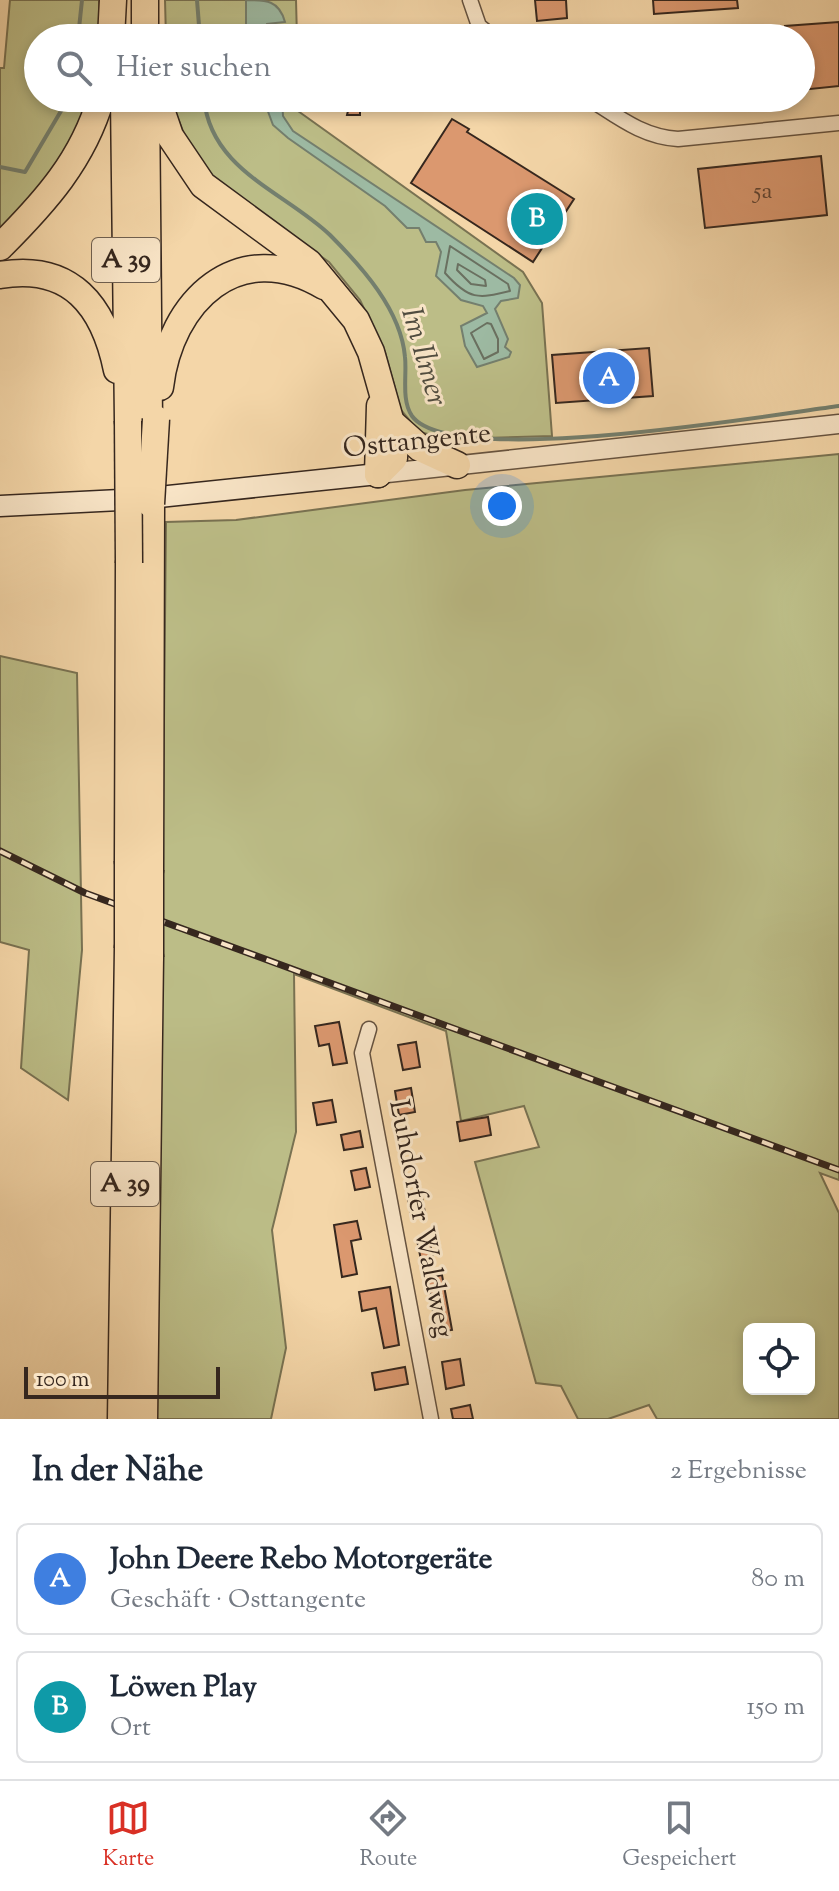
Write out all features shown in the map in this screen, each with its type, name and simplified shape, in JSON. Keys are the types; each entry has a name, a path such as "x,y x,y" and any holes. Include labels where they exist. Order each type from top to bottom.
{"highway":[{"path":"112,24 113,0"},
{"path":"123,0 124,24"},
{"path":"145,0 145,24"},
{"path":"0,247 62,182 81,151 96,112"},
{"name":"A 39","path":"125,112 151,504 140,562"},
{"name":"A 39","path":"144,1419 139,865 146,112"},
{"path":"162,112 170,136 203,185 294,250 334,292 366,340 393,424 396,452 391,463 378,474"},
{"path":"144,420 170,343 185,312 206,289 230,276 263,269 305,277 334,292"},
{"path":"0,275 24,273 57,279 90,301 144,420"},
{"path":"378,474 381,391"},
{"path":"393,424 420,448 457,465"},
{"name":"A 39","path":"121,1419 139,953"}],"main road":[{"name":"Osttangente","path":"0,506 140,499 378,474"}],"street":[{"path":"470,0 478,24"},
{"path":"610,112 644,134 678,139 839,123"},
{"name":"Osttangente","path":"378,474 839,424"},
{"name":"Luhdorfer Waldweg","path":"369,1029 362,1053 431,1419"}],"green space":[{"path":"10,0 99,0 100,24 24,24 24,112 89,112 77,145 0,240 0,68 4,68"},
{"path":"165,0 296,0 297,24 166,24"},
{"path":"176,112 299,112 523,272 542,303 552,436 450,439 419,432 401,410 385,352 360,300 329,262 219,185 192,154"},
{"path":"839,454 839,1180 820,1173 839,1213 839,1419 657,1419 649,1405 608,1419 578,1419 561,1386 536,1383 475,1162 539,1147 524,1106 461,1121 446,1031 294,974 296,1132 272,1230 286,1348 271,1419 157,1419 166,522 236,520 465,490"},
{"path":"0,656 77,673 82,950 68,1100 21,1068 29,950 0,942"}],"water":[{"path":"246,0 275,5 285,22 267,24 246,24"},
{"path":"268,112 283,112 293,131 514,278 520,285 518,298 501,301 495,309 508,339 505,347 511,352 509,357 477,367 465,346 461,326 487,313 483,306 461,300 436,276 441,252 436,242 426,242 419,228 407,228 385,206 273,125"}],"building":[{"path":"535,0 566,0 567,18 537,21"},
{"path":"653,0 737,0 738,8 654,14"},
{"path":"839,22 839,86 815,89 815,24 812,24"},
{"path":"452,119 469,129 467,132 574,199 533,262 411,183"},
{"path":"821,156 827,215 705,228 698,169"},
{"path":"649,348 653,396 556,403 552,355"},
{"path":"339,1022 347,1063 333,1065 329,1044 319,1046 315,1026"},
{"path":"416,1042 420,1067 403,1070 398,1045"},
{"path":"411,1088 415,1112 399,1115 395,1091"},
{"path":"332,1100 336,1122 317,1125 313,1103"},
{"path":"488,1117 491,1135 460,1141 457,1122"},
{"path":"360,1131 363,1147 344,1150 341,1135"},
{"path":"366,1168 370,1187 355,1190 351,1171"},
{"path":"421,1192 425,1213 411,1215 407,1194"},
{"path":"357,1221 361,1239 351,1241 357,1274 342,1277 334,1225"},
{"path":"429,1238 433,1258 421,1260 417,1240"},
{"path":"442,1275 452,1330 436,1332 428,1278"},
{"path":"390,1287 399,1345 384,1348 376,1308 362,1311 359,1292"},
{"path":"460,1359 464,1385 446,1389 442,1362"},
{"path":"405,1367 408,1384 375,1390 372,1373"},
{"path":"470,1405 473,1419 453,1419 451,1409"}],"waterway":[{"name":"Im Ilmer","path":"79,24 82,0"},
{"name":"Im Ilmer","path":"197,0 199,24"},
{"name":"Im Ilmer","path":"0,167 25,172 60,112"},
{"path":"207,112 220,144 235,162 330,235 378,290 402,340 405,395 409,410 412,416 439,431 485,438 546,439 614,435 839,406"}],"railway":[{"path":"0,851 85,893 839,1170"}],"place":[{"name":"Löwen Play","path":"537,219"},
{"name":"John Deere Rebo Motorgeräte","path":"609,378"}]}
